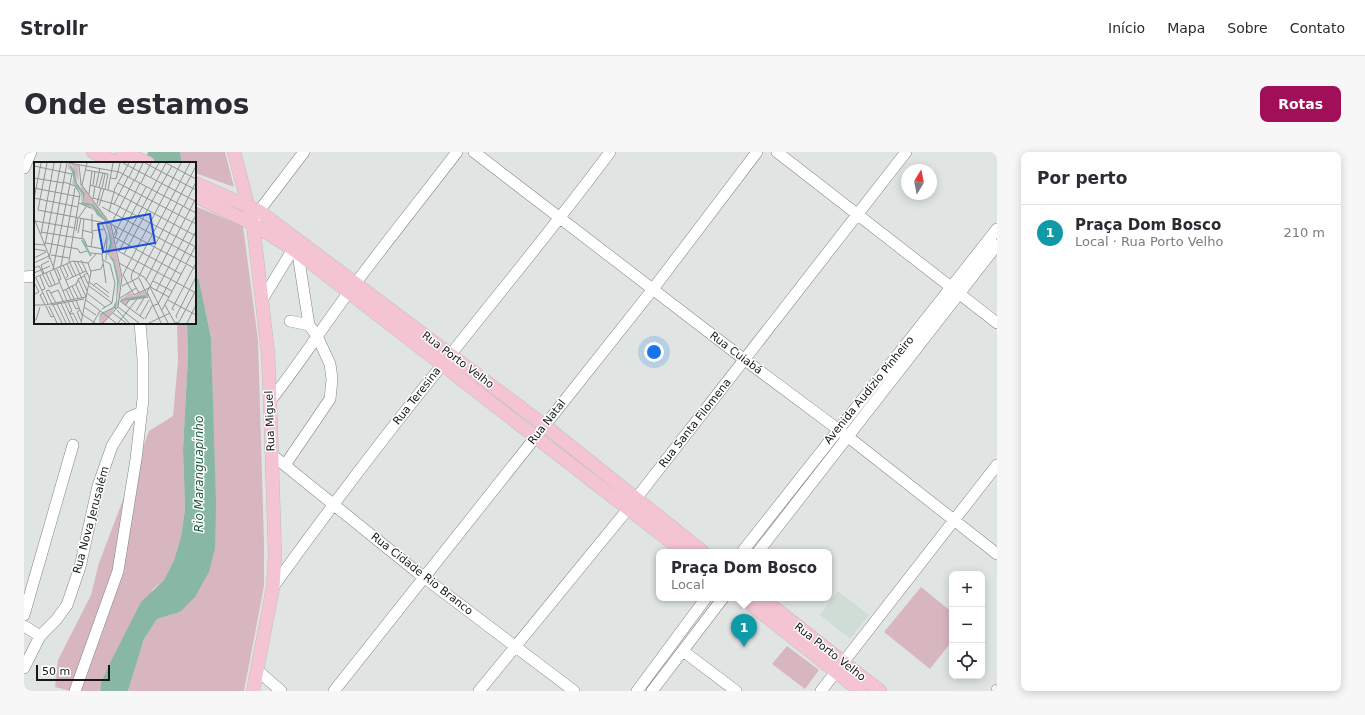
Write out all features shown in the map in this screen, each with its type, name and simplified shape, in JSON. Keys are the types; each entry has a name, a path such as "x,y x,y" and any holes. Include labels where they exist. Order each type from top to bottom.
{"main road":[{"path":"93,152 110,161"},
{"path":"122,152 144,161"},
{"name":"Rua Miguel","path":"234,152 254,208 253,224 262,300 270,401 275,554 272,587 253,691"},
{"name":"Rua Porto Velho","path":"197,190 254,208 353,287 442,364 680,549"},
{"name":"Rua Porto Velho","path":"197,190 353,287 451,354 544,425 700,549"},
{"name":"Rua Porto Velho","path":"747,601 869,689"},
{"name":"Rua Porto Velho","path":"765,601 840,667"}],"street":[{"path":"24,168 31,152"},
{"path":"254,208 304,152"},
{"path":"270,401 298,366 317,336 353,287 457,152"},
{"name":"Rua Cuiabá","path":"474,152 745,360 838,429 997,554"},
{"name":"Rua Teresina","path":"272,587 333,504 442,364 561,218 610,152"},
{"name":"Rua Natal","path":"334,691 653,289 757,152"},
{"path":"777,152 857,216 997,323"},
{"name":"Rua Santa Filomena","path":"479,691 514,646 628,509 906,152"},
{"name":"Avenida Audízio Pinheiro","path":"744,549 838,429 912,345 994,243 997,229"},
{"path":"262,300 296,252"},
{"path":"285,465 330,399 332,379 331,369 317,336 309,325 296,252"},
{"path":"24,277 34,276"},
{"path":"290,321 309,325"},
{"path":"76,691 118,571 142,412 143,359 140,324"},
{"name":"Avenida Audízio Pinheiro","path":"760,549 847,436 912,345"},
{"name":"Rua Nova Jerusalém","path":"24,668 40,636 56,620 67,604 80,567 98,486 112,446 130,417 142,412"},
{"path":"24,615 73,445"},
{"name":"Rua Cidade Rio Branco","path":"271,454 514,646 574,691"},
{"path":"813,460 822,468"},
{"path":"821,691 997,465"},
{"path":"637,691 704,601"},
{"path":"652,691 721,601"},
{"path":"24,626 40,636"},
{"path":"683,651 736,691"},
{"path":"257,670 280,691"}],"shaded area":[{"path":"180,152 225,152 234,187 196,173 196,162 182,162"},
{"path":"196,206 243,226 258,340 264,586 244,691 128,691 144,639 157,619 180,612 212,398 211,338 199,280 196,276"},
{"path":"177,324 187,324 188,356 183,449 185,509 181,537 174,560 164,580 153,589 101,683 100,691 70,691 55,687 58,660 91,595 99,563 149,431 173,416 178,361"},
{"path":"921,587 949,610 949,645 930,669 884,632"},
{"path":"838,591 869,615 850,639 820,615"},
{"path":"787,646 819,670 805,689 772,664"}],"water":[{"path":"148,152 180,152 182,162 145,162"},
{"name":"Rio Maranguapinho","path":"196,276 199,280 211,338 216,503 215,548 209,572 195,597 180,612 157,619 144,639 128,691 100,691 101,683 111,661 141,602 164,580 174,560 181,537 185,509 183,449 188,356 187,324 196,324"}],"place":[{"name":"Praça Dom Bosco","path":"744,647"}]}
